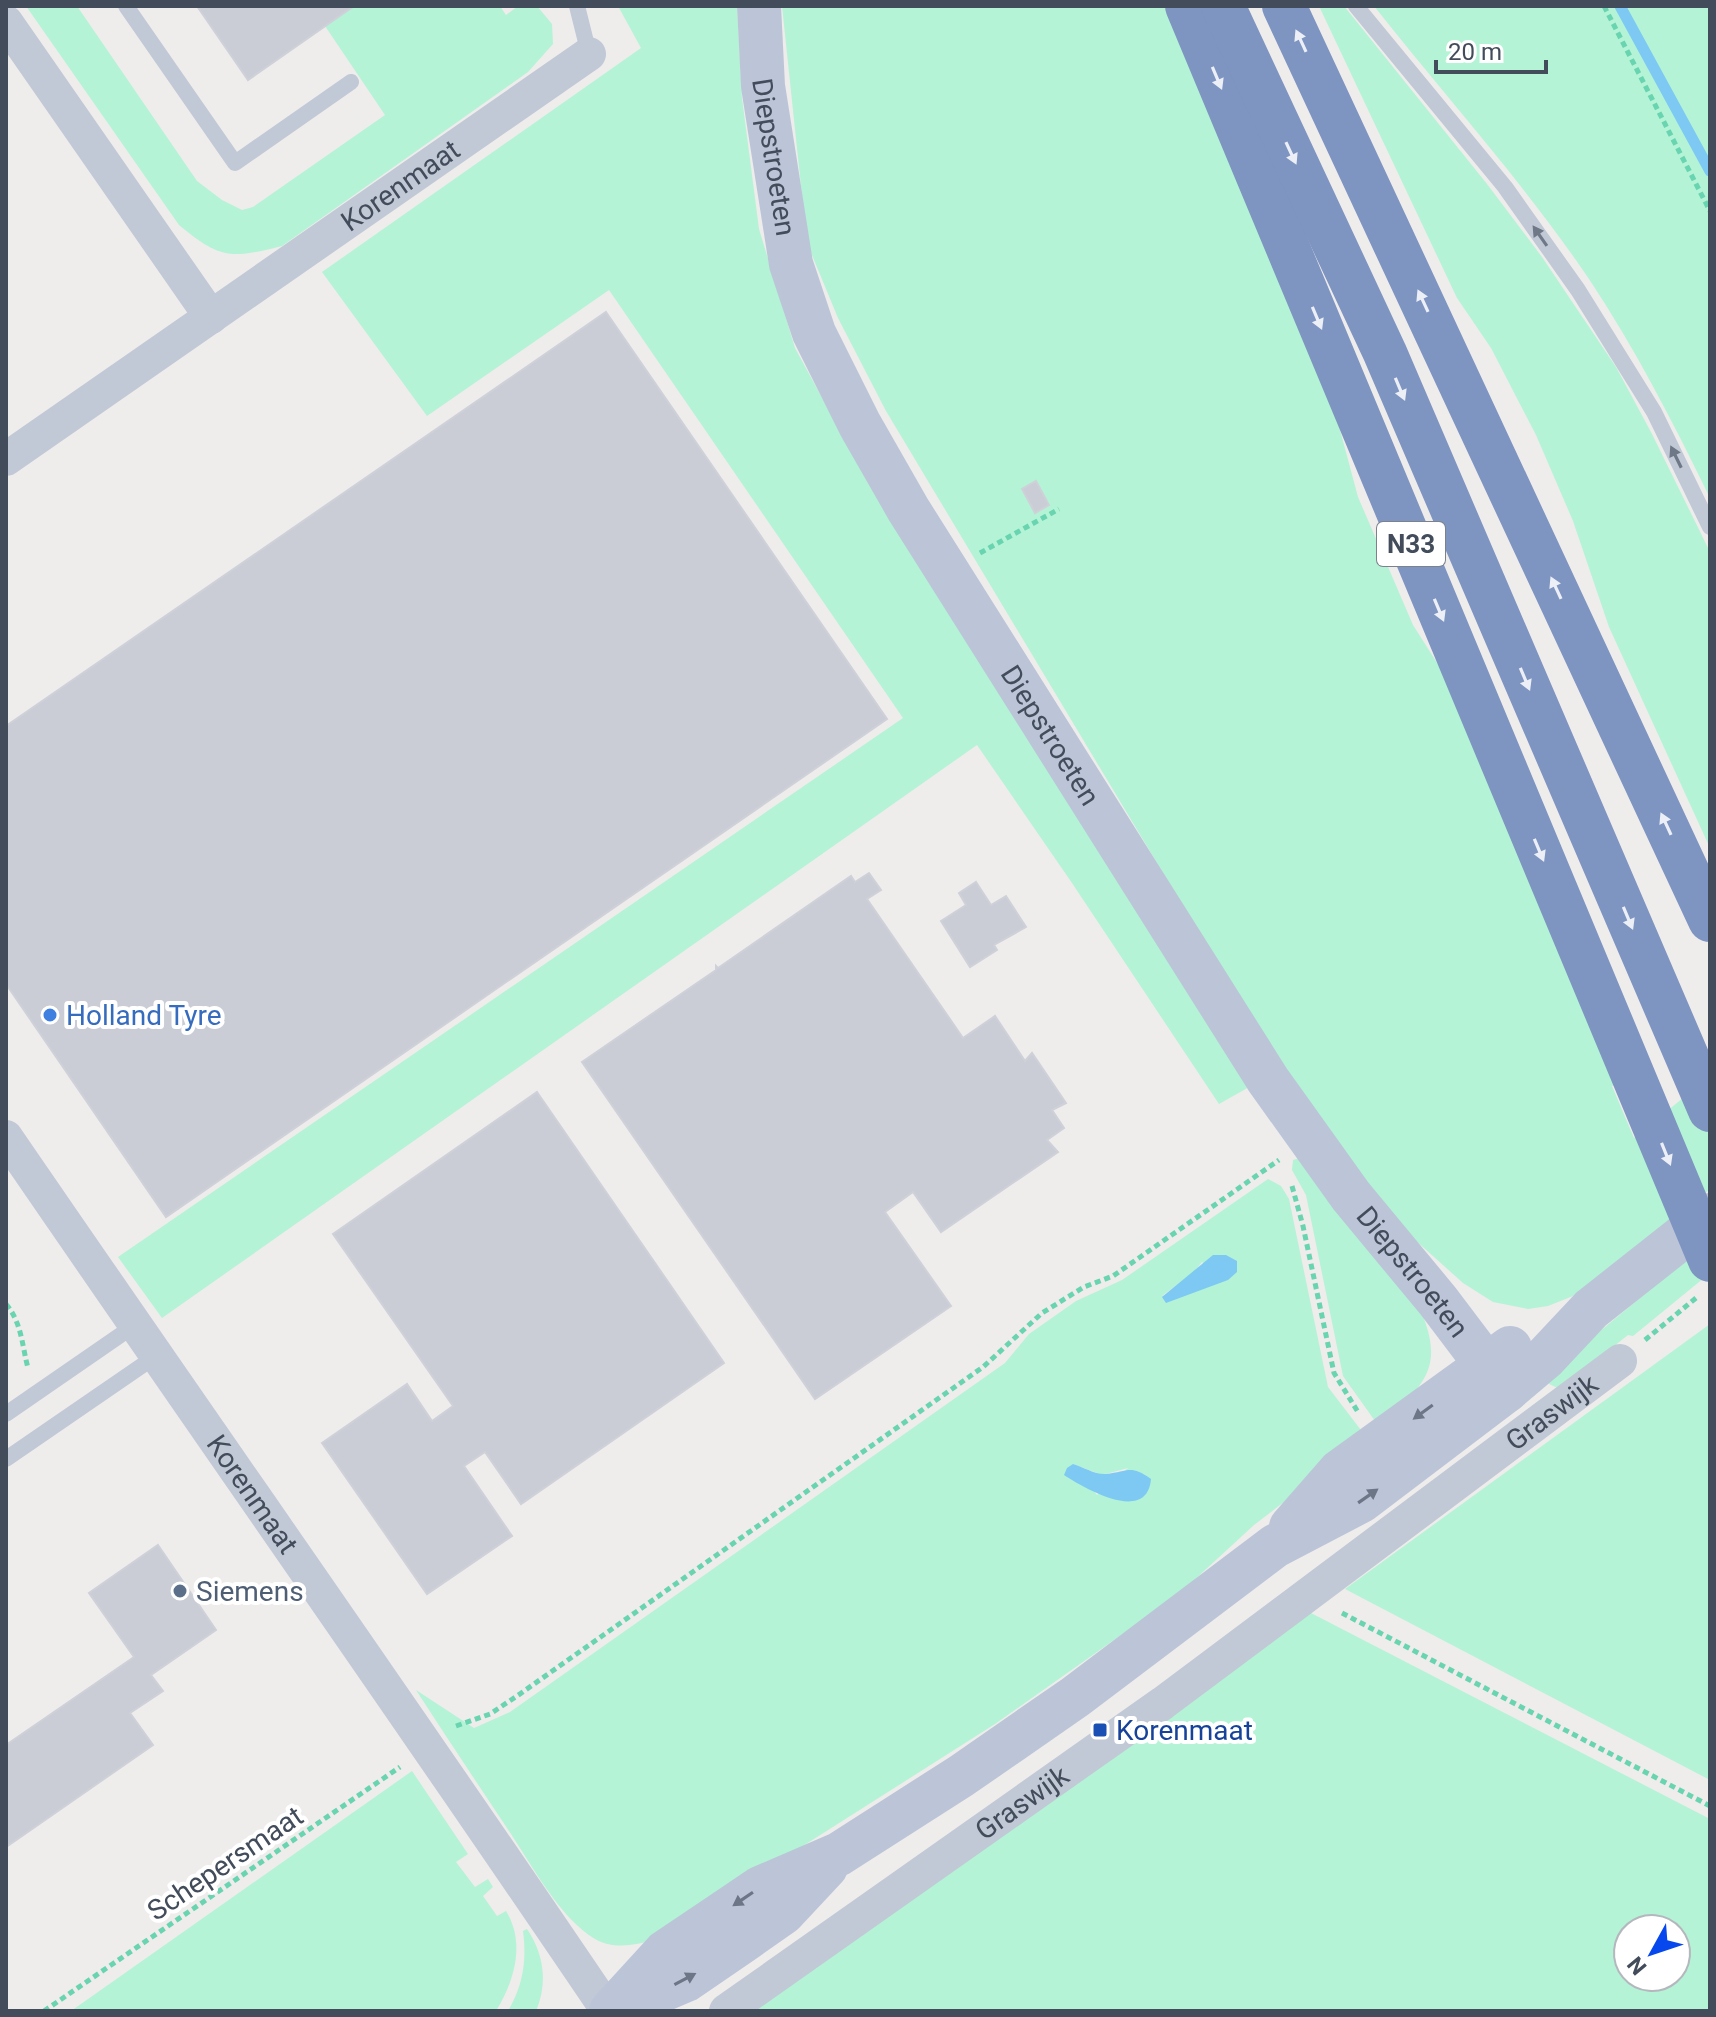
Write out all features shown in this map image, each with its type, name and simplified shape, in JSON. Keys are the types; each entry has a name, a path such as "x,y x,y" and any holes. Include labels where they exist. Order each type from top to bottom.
{"highway":[{"name":"N33","path":"1187,6 1636,1082 1705,1278"},
{"path":"1223,6 1385,353 1710,1110"},
{"path":"1284,6 1710,920"}],"main road":[{"name":"Diepstroeten","path":"759,6 763,86 791,264 814,333 860,425 948,571 1268,1080 1291,1157 1496,1379"},
{"name":"Graswijk","path":"611,2011 686,1980 783,1913 839,1854 961,1776 1075,1697 1275,1546 1361,1501 1496,1379 1531,1335 1591,1309 1710,1215"},
{"name":"Graswijk","path":"1275,1546 1340,1471 1380,1442 1496,1379"}],"street":[{"path":"6,22 211,317"},
{"name":"Korenmaat","path":"6,459 589,54"},
{"name":"Korenmaat","path":"6,1137 611,2011"},
{"name":"Graswijk","path":"726,2011 1163,1703 1620,1361"}],"lane":[{"path":"126,6 235,163 351,82"},
{"path":"577,6 589,54"},
{"path":"1356,6 1505,187 1578,290 1654,412 1710,527"},
{"path":"6,1414 135,1325"},
{"path":"6,1459 156,1356"}],"path":[{"path":"1604,6 1710,211"},
{"path":"948,571 1059,509"},
{"name":"Schepersmaat","path":"44,2011 390,1775 456,1726 490,1714 517,1696 983,1367 1042,1313 1084,1287 1113,1276 1291,1157"},
{"path":"1289,1180 1303,1226 1334,1373 1380,1442"},
{"name":"Graswijk","path":"1620,1361 1705,1278"},
{"path":"6,1304 14,1314 22,1337 27,1367 41,1390"},
{"path":"1314,1589 1337,1611 1710,1806"}],"green space":[{"path":"26,6 77,6 197,181 222,200 242,210 253,207 385,115 325,26 354,6 500,6 506,15 518,6 537,6 552,24 553,44 528,72 282,246 238,254 216,250 179,225"},
{"path":"618,6 737,6 742,98 759,229 795,348 870,486 1251,1086 1219,1104 977,745 162,1318 118,1257 903,718 609,290 427,416 322,272 641,48"},
{"path":"782,6 1168,6 1325,374 1358,497 1413,625 1467,710 1619,1083 1612,1086 1634,1138 1710,1076 1710,1189 1573,1296 1548,1306 1528,1309 1493,1302 1463,1283 1414,1239 1345,1158 1304,1101 1175,893 886,411 838,318 807,243"},
{"path":"1319,6 1344,6 1542,257 1616,367 1710,552 1710,848 1609,627 1573,521 1536,435 1491,348 1457,298"},
{"path":"1374,6 1710,6 1710,498 1653,387 1589,279 1511,174"},
{"path":"1300,1158 1418,1304 1427,1326 1431,1360 1427,1373 1409,1398 1380,1428 1343,1376 1306,1195 1292,1170 1293,1160"},
{"path":"1268,1179 1281,1186 1289,1199 1328,1387 1367,1438 1254,1525 1179,1594 995,1724 655,1940 617,1945 595,1939 582,1930 548,1891 416,1690 474,1728 510,1712 1005,1363 1029,1334 1076,1301 1122,1280","holes":["1202,1262 1228,1280 1162,1296 1194,1272","1073,1464 1102,1475 1128,1468 1097,1495"]},
{"path":"1710,1240 1710,1273 1633,1336 1628,1335 1560,1389 1549,1384 1552,1371"},
{"path":"1710,1324 1710,1780 1345,1589"},
{"path":"1309,1612 1710,1819 1710,2011 749,2011"},
{"path":"412,1771 468,1854 456,1862 475,1887 488,1879 493,1887 483,1896 497,1916 506,1911 512,1923 515,1962 508,1988 496,2011 71,2011"},
{"path":"527,1929 537,1948 542,1969 540,2000 536,2011 508,2011 520,1982 524,1962 523,1931"}],"water":[{"path":"1213,1255 1226,1255 1237,1261 1237,1272 1228,1280 1166,1303 1162,1297"},
{"path":"1073,1464 1102,1474 1133,1470 1144,1474 1151,1479 1147,1493 1139,1500 1127,1501 1099,1494 1064,1475"}],"building":[{"path":"197,6 354,6 248,80"},
{"path":"606,312 887,719 166,1217 6,984 6,726"},
{"path":"1036,481 1049,505 1035,513 1022,489"},
{"path":"869,873 881,890 867,899 963,1038 995,1016 1025,1061 1032,1053 1066,1103 1052,1110 1064,1128 1047,1140 1058,1152 941,1232 913,1192 885,1212 951,1306 815,1399 582,1062 716,970 716,966 718,968 851,876 855,882"},
{"path":"976,882 991,905 1006,896 1026,927 994,945 997,950 970,967 941,921 966,905 959,893"},
{"path":"537,1092 724,1363 521,1504 485,1452 464,1466 512,1536 427,1594 322,1443 407,1384 432,1421 453,1406 333,1234"},
{"path":"158,1545 216,1630 151,1675 163,1691 130,1713 153,1745 6,1847 6,1745 134,1657 89,1593"}],"waterway":[{"path":"1620,6 1710,171"}],"place":[{"name":"Holland Tyre","path":"50,1015"},
{"name":"Siemens","path":"180,1591"},
{"name":"Korenmaat","path":"1100,1730"}]}
